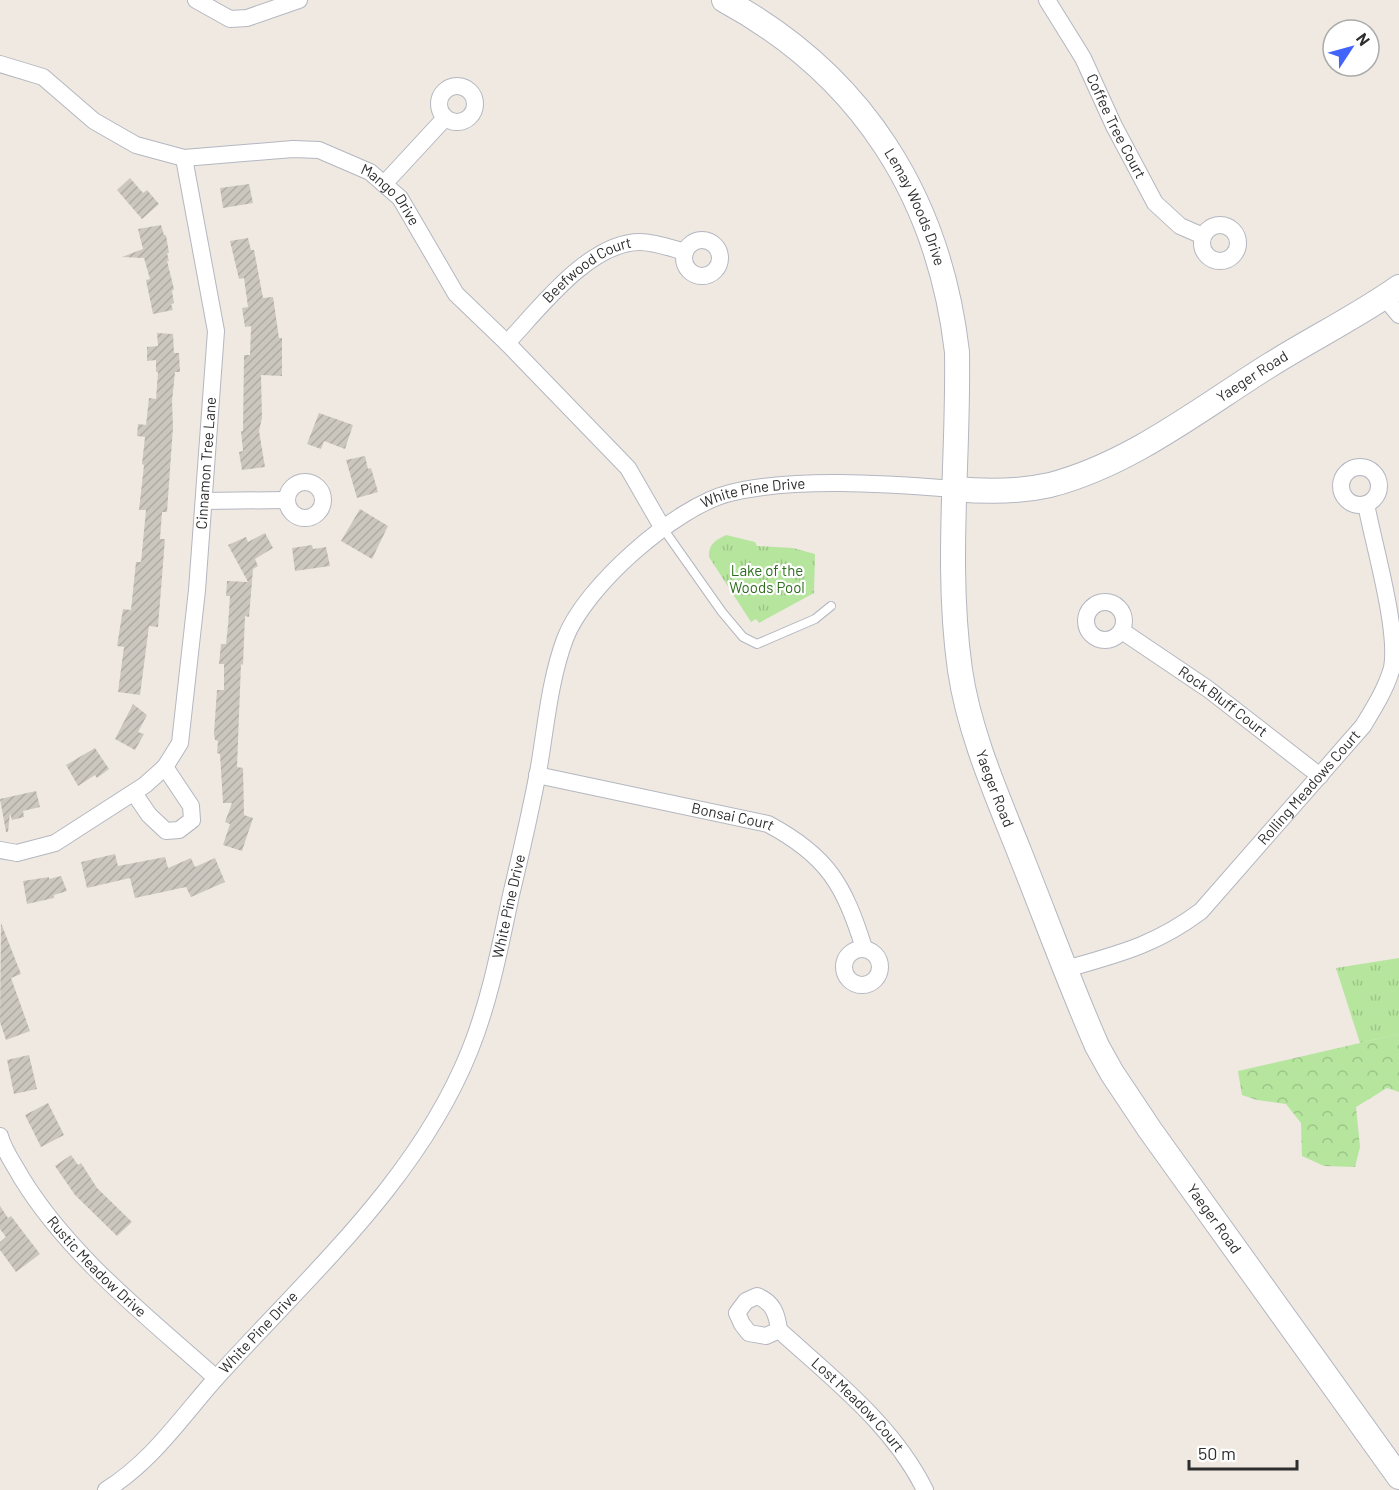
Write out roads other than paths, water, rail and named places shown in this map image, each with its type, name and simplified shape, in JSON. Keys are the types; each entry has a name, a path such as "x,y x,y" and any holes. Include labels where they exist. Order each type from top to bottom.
{"street":[{"path":"196,0 230,19 247,18 299,0"},
{"name":"Lemay Woods Drive","path":"724,0 778,33 833,80 879,137 904,176 920,208 944,276 954,330 957,381 955,489"},
{"name":"Coffee Tree Court","path":"1047,0 1083,58 1114,126 1155,203 1180,226 1203,236"},
{"name":"Mango Drive","path":"0,64 43,77 94,121 136,145 184,158 293,149 319,150 370,172 400,198 456,294 507,343 628,468 662,527"},
{"path":"384,184 446,118"},
{"name":"Cinnamon Tree Lane","path":"0,850 17,854 56,843 134,793 165,767 180,743 197,590 216,331 184,158"},
{"name":"Beefwood Court","path":"507,343 567,280 603,252 623,243 642,242 685,252"},
{"name":"Yaeger Road","path":"1394,300 1285,356 1164,432 1100,467 1072,479 1019,490 985,492 955,489 954,615 960,673 966,700 993,785 1097,1046 1130,1100 1398,1473"},
{"name":"White Pine Drive","path":"106,1490 138,1468 151,1455 216,1378 344,1241 388,1189 424,1140 443,1109 471,1048 494,975 537,775 555,671 566,636 576,618 602,583 662,527 688,510 727,493 774,486 836,484 955,489"},
{"path":"204,501 286,500"},
{"name":"Rolling Meadows Court","path":"1066,969 1136,949 1177,929 1201,911 1363,726 1381,696 1392,667 1394,644 1366,504"},
{"name":"Rock Bluff Court","path":"1122,631 1208,689 1320,776"},
{"path":"134,793 149,815 165,831 179,830 192,820 191,806 165,767"},
{"name":"Bonsai Court","path":"537,775 768,824 792,837 815,855 837,882 851,909 864,948"},
{"name":"Rustic Meadow Drive","path":"0,1136 38,1205 75,1247 216,1378"},
{"name":"Lost Meadow Court","path":"779,1330 862,1406 895,1443 925,1490"}],"lane":[{"path":"662,527 722,612 743,637 758,644 815,619 831,606"}],"park label":[{"name":"Lake of the Woods Pool","path":"767,580"}]}
